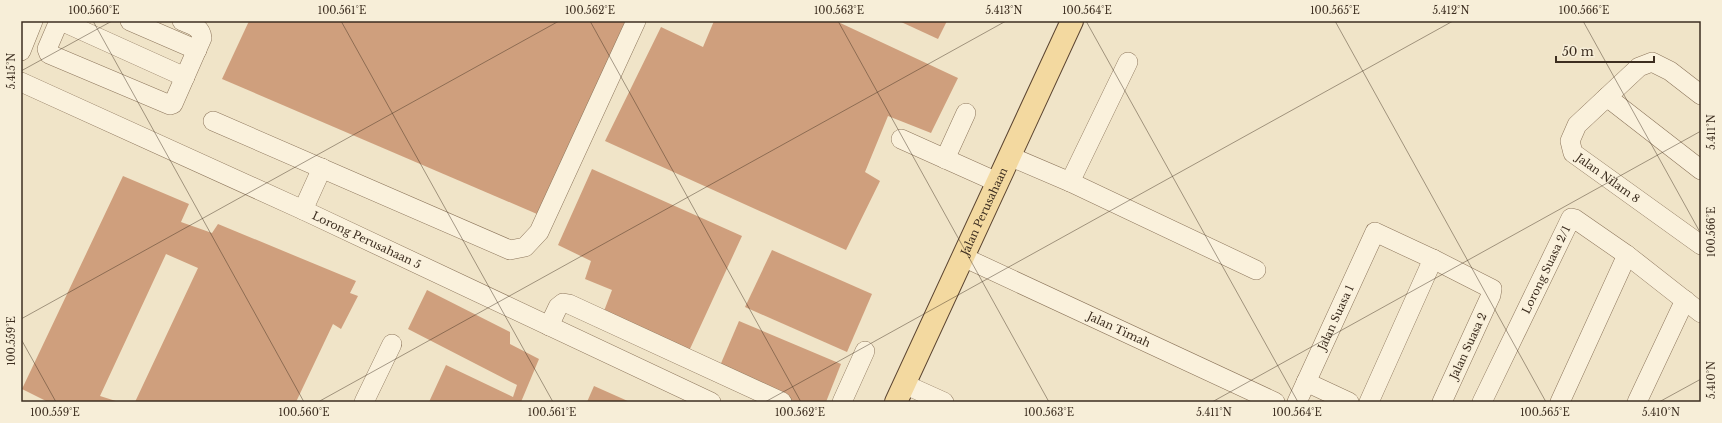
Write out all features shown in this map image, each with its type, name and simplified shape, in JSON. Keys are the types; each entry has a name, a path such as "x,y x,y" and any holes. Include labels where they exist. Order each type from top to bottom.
{"main road":[{"name":"Jalan Perusahaan","path":"900,393 1072,21"}],"street":[{"path":"21,51 33,21"},
{"path":"182,21 197,28 201,32 202,38 197,50 185,77 173,104 170,105 49,54 47,49 60,21 185,77"},
{"path":"130,21 197,50"},
{"path":"213,121 510,250 525,247 539,232 636,21"},
{"path":"1070,182 1128,62"},
{"name":"Jalan Nilam 8","path":"1701,95 1670,71 1652,62 1638,67 1607,96 1577,125 1570,141 1573,153 1701,245"},
{"name":"Lorong Perusahaan 5","path":"21,82 303,210 711,402"},
{"path":"1607,96 1701,170"},
{"path":"945,159 966,113"},
{"path":"902,138 997,182"},
{"path":"1009,156 1070,182 1256,270"},
{"path":"303,210 322,168"},
{"name":"Lorong Suasa 2/1","path":"1482,402 1571,218 1575,219 1627,255 1701,313"},
{"name":"Jalan Suasa 1","path":"1297,402 1375,232 1433,259"},
{"path":"1560,402 1627,255"},
{"name":"Jalan Timah","path":"963,258 1275,402"},
{"path":"1369,402 1433,259"},
{"name":"Jalan Suasa 2","path":"1433,259 1492,289 1492,295 1442,402"},
{"path":"1637,402 1685,300"},
{"path":"549,326 558,307 563,303 569,304 782,402"},
{"path":"364,402 392,344"},
{"path":"842,402 865,351"},
{"path":"1306,382 1349,402"},
{"path":"900,393 944,402"}],"building":[{"path":"249,21 629,21 537,214 222,79"},
{"path":"714,21 836,21 958,78 931,133 888,116 865,172 880,181 846,250 605,141 661,27 703,47"},
{"path":"899,21 947,21 938,39"},
{"path":"592,169 742,236 689,351 604,311 612,290 585,279 591,261 558,245"},
{"path":"123,176 189,204 181,222 212,233 218,224 356,281 350,293 358,296 341,329 333,324 296,402 135,402 198,268 166,254 100,396 119,402 48,402 22,389"},
{"path":"772,250 872,294 847,352 745,307"},
{"path":"427,290 510,332 510,344 539,359 521,402 429,402 446,365 513,397 517,385 408,329"},
{"path":"739,321 841,364 826,402 795,402 719,368"},
{"path":"594,386 630,402 587,402"}]}
